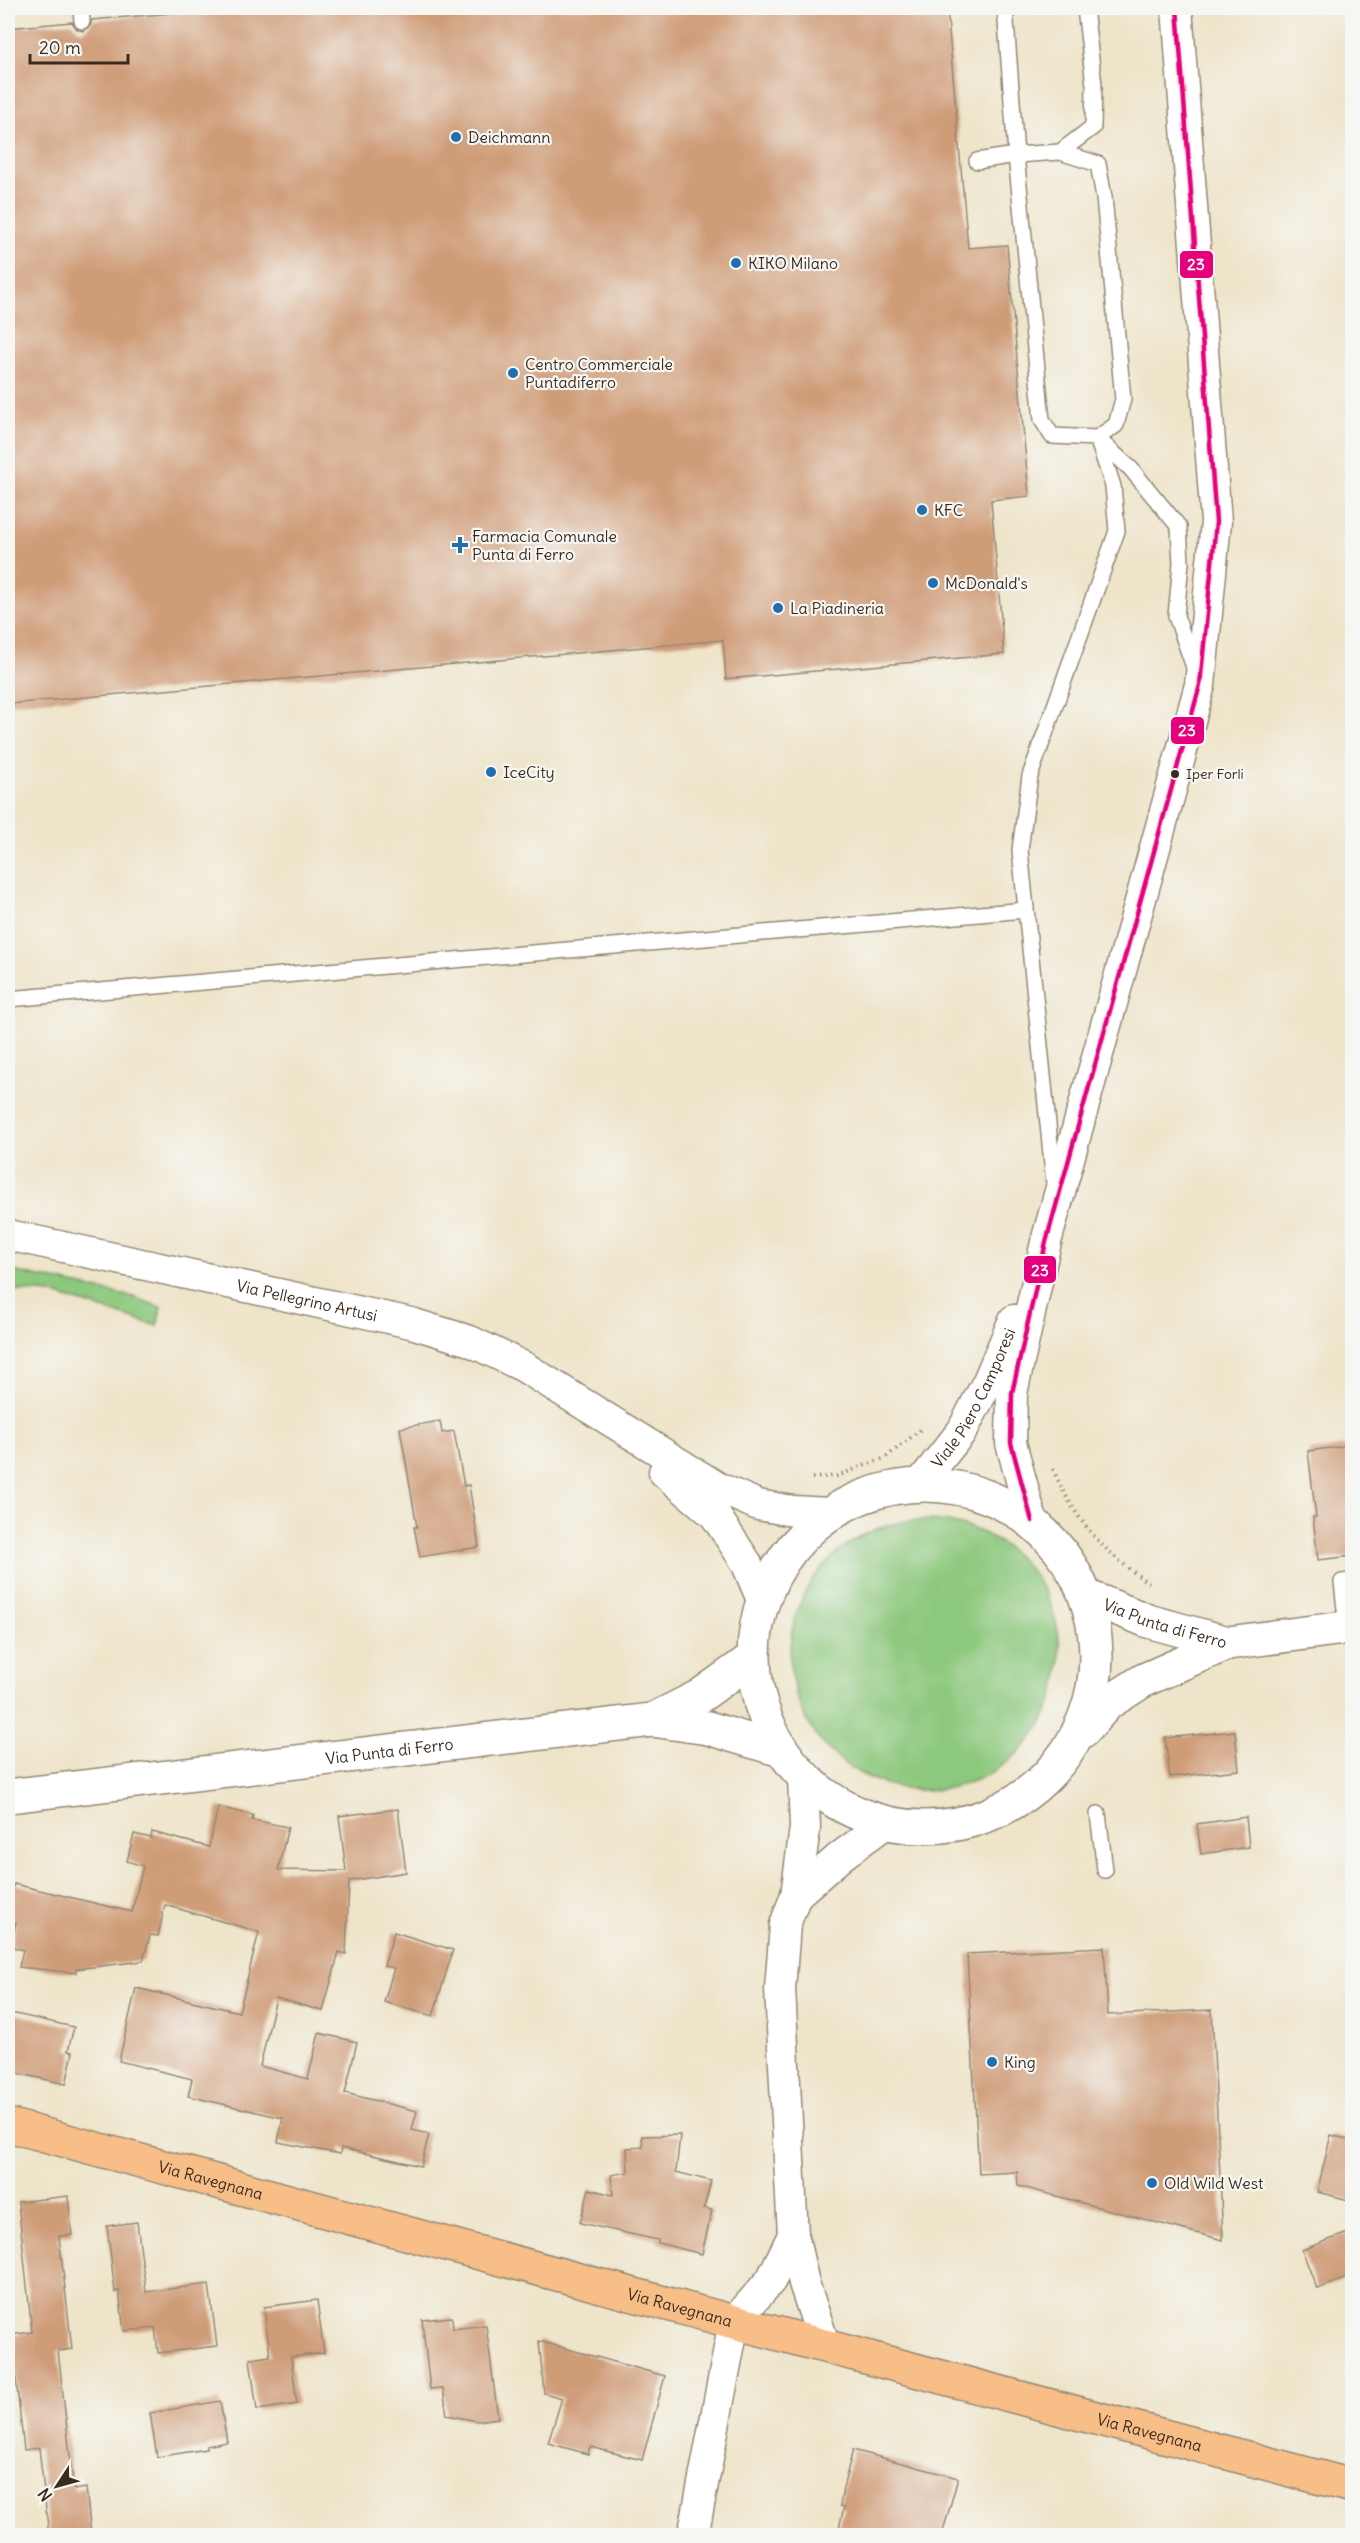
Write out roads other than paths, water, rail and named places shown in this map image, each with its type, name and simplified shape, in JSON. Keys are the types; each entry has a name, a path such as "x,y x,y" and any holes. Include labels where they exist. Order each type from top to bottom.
{"main road":[{"name":"Via Ravegnana","path":"8,2125 734,2322 1353,2486"}],"street":[{"name":"Viale Piero Camporesi","path":"1032,1521 1011,1443 1012,1393 1046,1242 1200,685 1216,522 1177,8"},
{"name":"Via Pellegrino Artusi","path":"8,1235 411,1323 470,1341 524,1367 591,1410"},
{"name":"Viale Piero Camporesi","path":"920,1484 968,1421 988,1381 1046,1242"},
{"path":"591,1410 717,1487 758,1505 794,1511 829,1513"},
{"path":"591,1410 715,1515 746,1562 762,1600"},
{"name":"Via Punta di Ferro","path":"920,1484 949,1486 979,1493 1004,1503 1032,1521 1066,1557 1086,1596 1096,1637 1096,1679 1089,1707 1077,1737 1053,1771 1022,1798 996,1813 969,1823 918,1828 886,1823 860,1815 831,1800 803,1776 781,1750 759,1703 753,1658 755,1630 762,1600 775,1571 792,1546 829,1513 862,1496 890,1487 920,1484"},
{"name":"Via Punta di Ferro","path":"1086,1596 1148,1621 1228,1643 1350,1627"},
{"path":"1077,1737 1108,1703 1144,1680 1228,1643"},
{"name":"Via Punta di Ferro","path":"8,1796 652,1720 699,1696 753,1658"},
{"path":"652,1720 708,1728 781,1750"},
{"path":"803,1776 805,1828 796,1895 785,1925 780,1989 793,2235 804,2283 825,2346"},
{"path":"796,1895 841,1856 886,1823"},
{"path":"693,2535 734,2322 771,2280 793,2235"}],"lane":[{"path":"977,160 1016,155 1059,152 1098,164 1104,197 1123,399 1116,425 1097,438 1052,436 1042,420 1016,155 1005,8"},
{"path":"1059,152 1093,127 1094,85 1085,8"},
{"path":"1097,438 1131,469 1179,527 1181,563 1176,616 1200,685"},
{"path":"1057,1204 1020,850 1030,776 1117,531 1113,486 1097,438"},
{"path":"8,999 1026,910"},
{"path":"1350,1627 1342,1582 1353,1581"},
{"path":"1098,1814 1105,1870"}],"place":[{"name":"Deichmann","path":"456,137"},
{"name":"KIKO Milano","path":"736,263"},
{"name":"Centro Commerciale Puntadiferro","path":"513,373"},
{"name":"KFC","path":"922,510"},
{"name":"Farmacia Comunale Punta di Ferro","path":"460,545"},
{"name":"McDonald's","path":"933,583"},
{"name":"La Piadineria","path":"778,608"},
{"name":"IceCity","path":"491,772"},
{"name":"Iper Forli","path":"1175,774"},
{"name":"King","path":"992,2062"},
{"name":"Old Wild West","path":"1152,2183"}]}
